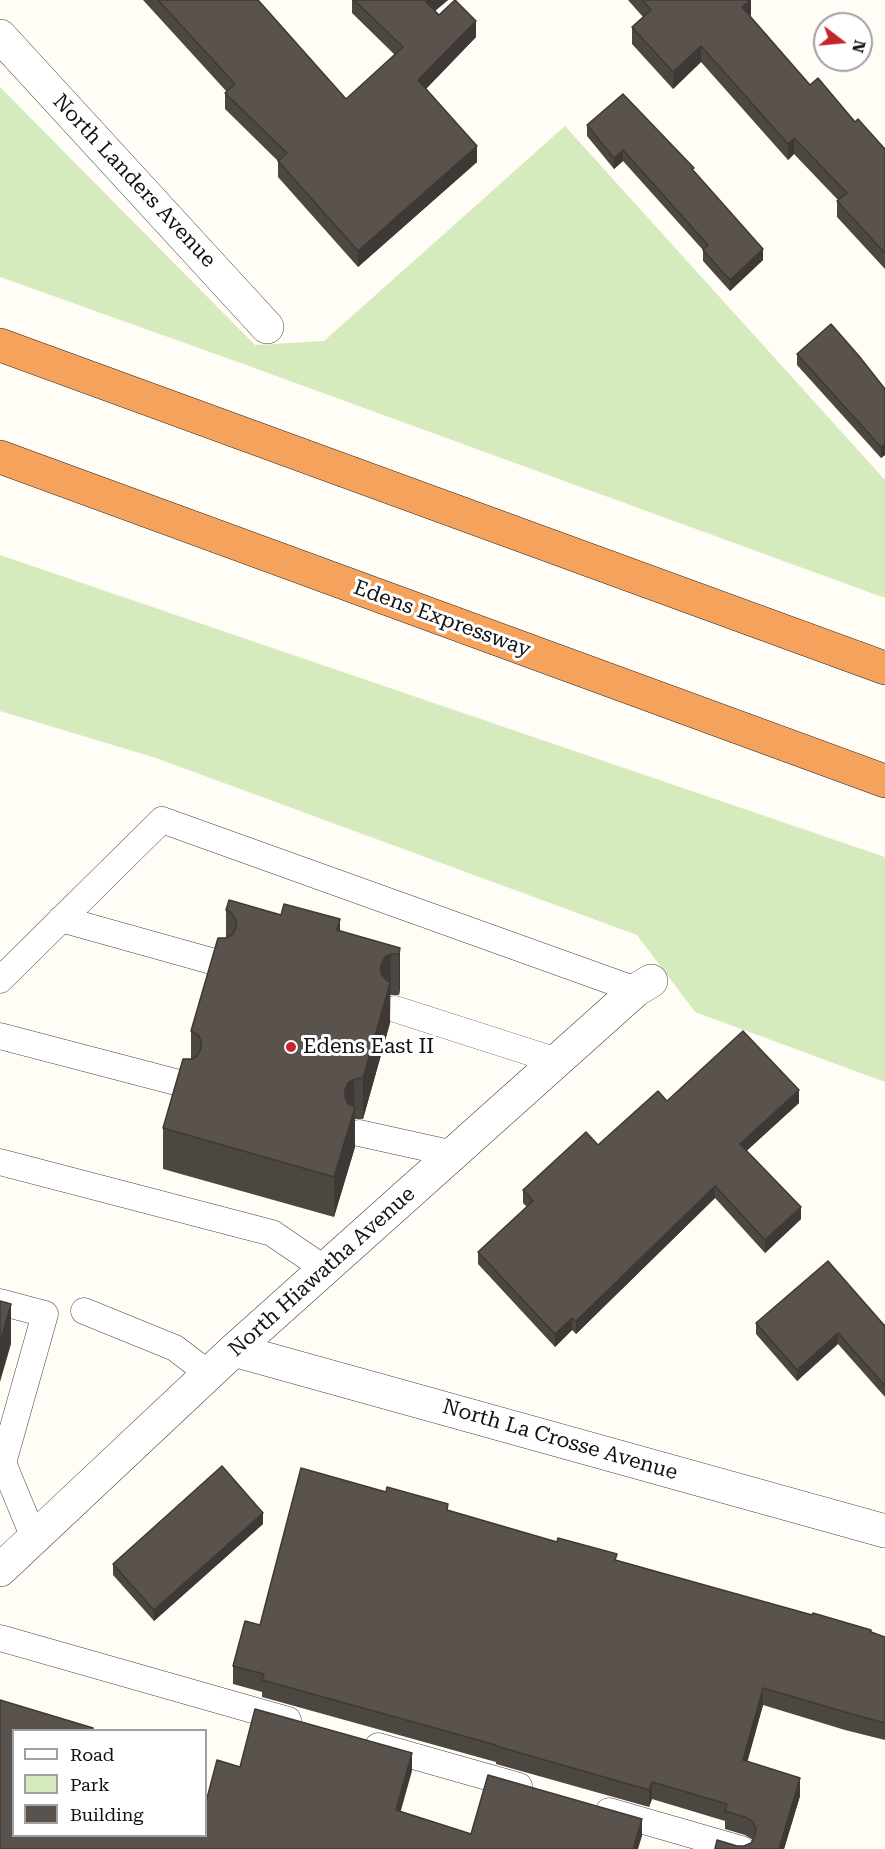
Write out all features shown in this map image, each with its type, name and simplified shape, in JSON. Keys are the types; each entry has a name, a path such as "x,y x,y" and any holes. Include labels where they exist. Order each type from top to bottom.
{"highway":[{"path":"0,345 885,668"},
{"name":"Edens Expressway","path":"0,457 885,781"}],"street":[{"name":"North Landers Avenue","path":"0,36 267,327"},
{"name":"North Hiawatha Avenue","path":"0,1570 234,1350 644,985"},
{"name":"North La Crosse Avenue","path":"234,1350 885,1531"}],"lane":[{"path":"0,980 162,820 644,985"},
{"path":"61,919 222,963"},
{"path":"395,1009 557,1061"},
{"path":"0,1036 187,1085"},
{"path":"359,1133 454,1154"},
{"path":"0,1162 272,1233 325,1269"},
{"path":"0,1302 45,1314 3,1463 34,1538"},
{"path":"84,1311 175,1348 209,1374"},
{"path":"0,1638 309,1726"},
{"path":"355,1739 537,1791"},
{"path":"582,1804 741,1849"}],"green space":[{"path":"0,87 255,345 324,341 565,126 885,480 885,598 0,277"},
{"path":"0,555 885,857 885,1082 695,1012 637,935 156,758 0,711"}],"building":[{"path":"158,0 258,0 346,99 403,47 354,0 429,0 426,2 439,15 455,0 476,21 418,80 477,146 358,251 278,161 287,153 225,93 235,84"},
{"path":"642,0 750,0 742,7 810,85 818,78 855,122 858,119 885,149 885,253 837,201 847,193 794,138 788,144 701,46 673,72 632,27 651,10"},
{"path":"623,94 694,168 692,169 763,249 730,280 703,250 708,245 623,150 614,158 587,125"},
{"path":"831,324 885,389 885,444 881,447 797,354"},
{"name":"Edens East II","path":"229,900 281,915 284,904 340,919 337,930 400,948 399,954 385,957 381,965 381,973 390,983 363,1078 354,1079 345,1089 348,1104 355,1107 334,1177 163,1128 183,1059 192,1059 201,1049 201,1040 191,1031 218,938 226,938 233,934 236,928 236,920 232,913 226,910"},
{"path":"743,1031 799,1090 740,1144 801,1207 765,1240 715,1186 576,1321 572,1318 555,1334 478,1252 533,1201 523,1190 586,1132 598,1145 658,1091 667,1101"},
{"path":"828,1261 885,1325 885,1386 838,1333 797,1370 756,1323"},
{"path":"0,1301 11,1304 0,1342"},
{"path":"222,1466 263,1513 154,1610 113,1564"},
{"path":"301,1468 386,1492 387,1487 448,1504 447,1510 557,1542 558,1538 617,1554 615,1560 871,1630 885,1637 885,1723 763,1688 743,1760 800,1778 779,1849 715,1849 717,1840 737,1846 751,1843 756,1828 752,1821 725,1811 727,1804 652,1782 649,1790 262,1680 264,1674 233,1666 245,1621 260,1625"},
{"path":"0,1700 93,1728 12,1729 12,1837 207,1837 207,1798 217,1760 240,1767 255,1709 412,1753 396,1810 471,1834 488,1775 642,1819 633,1849 0,1849"}],"place":[{"name":"Edens East II","path":"291,1047"}]}
